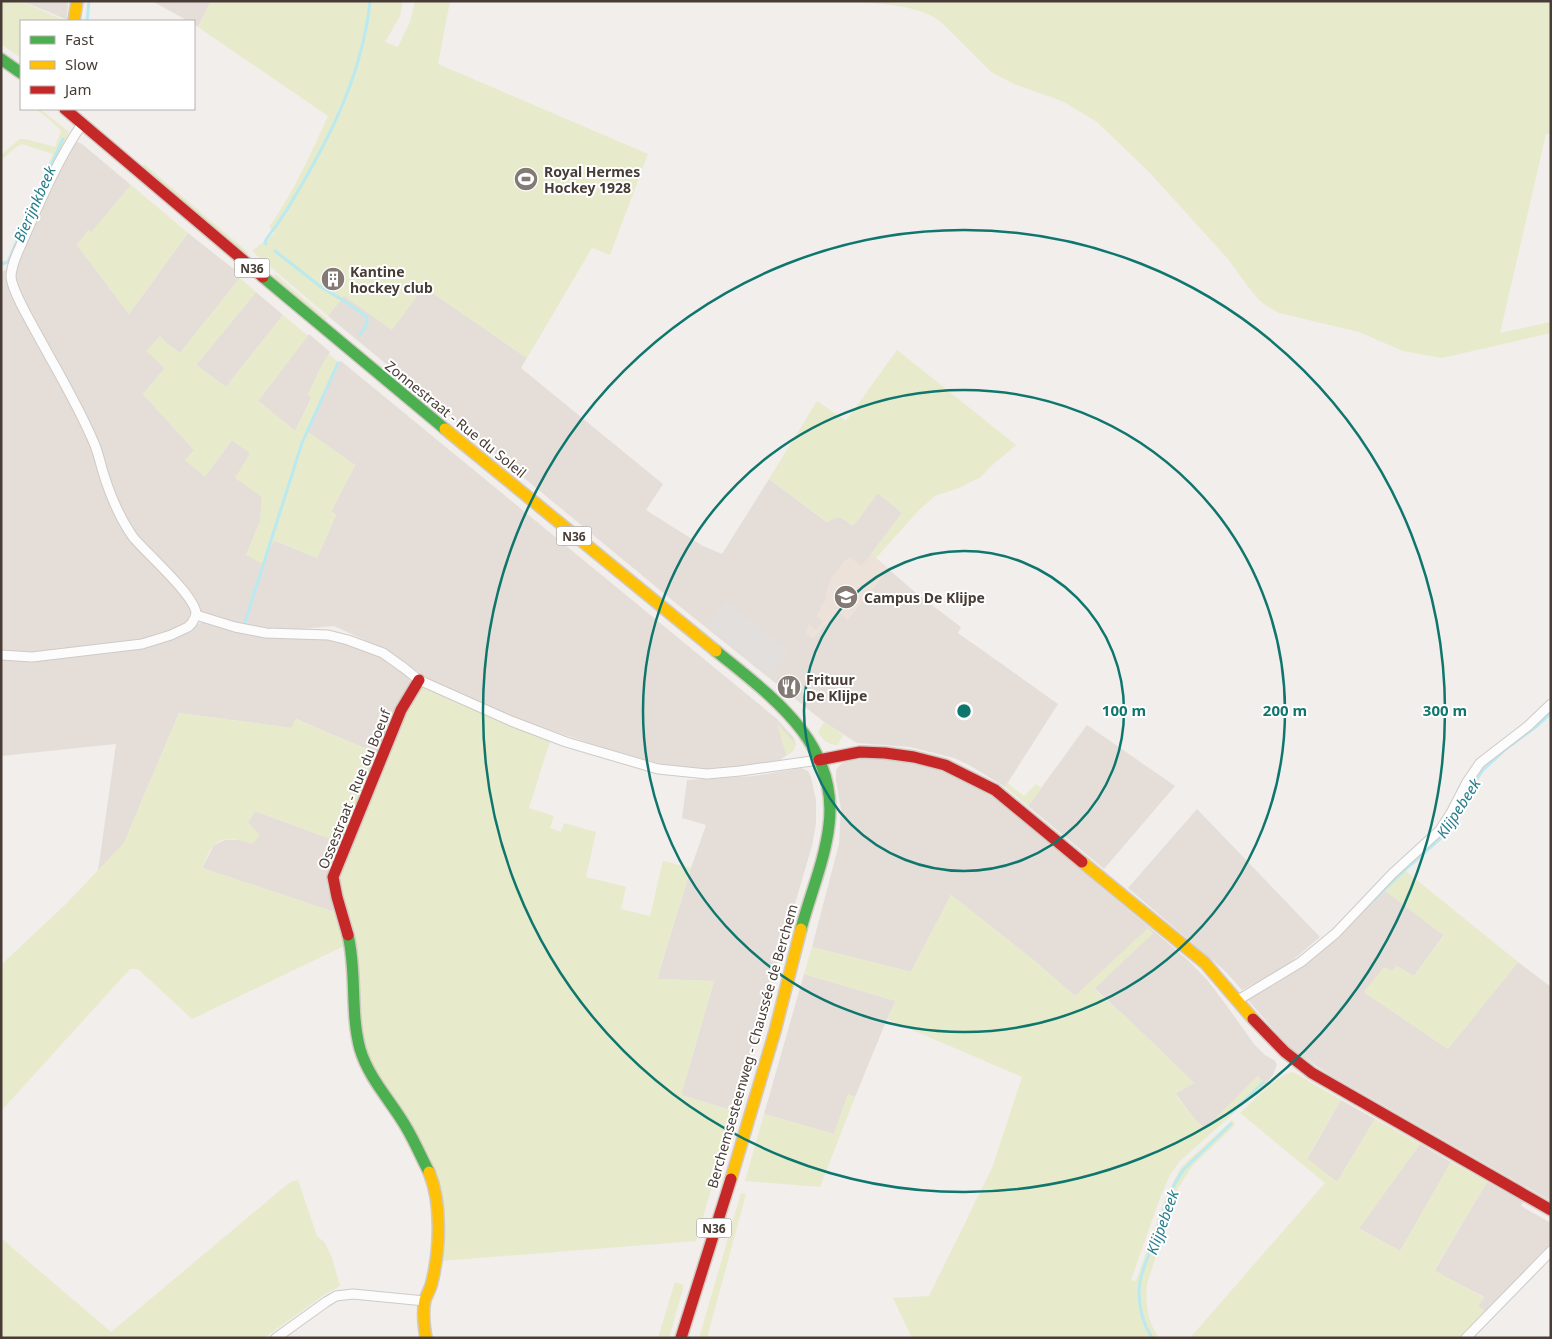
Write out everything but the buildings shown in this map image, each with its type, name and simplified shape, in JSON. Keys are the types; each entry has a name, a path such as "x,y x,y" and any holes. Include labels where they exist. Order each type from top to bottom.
{"main road":[{"path":"74,20 77,1"},
{"path":"1,59 20,72"},
{"name":"Zonnestraat - Rue du Soleil","path":"66,110 369,367 772,697 801,728 820,760"},
{"name":"Ossestraat - Rue du Boeuf","path":"419,680 401,710 333,876 335,894 352,954 356,1029 360,1050 372,1078 406,1127 430,1174 436,1193 438,1220 437,1254 432,1283 425,1301 424,1324 426,1338"},
{"path":"820,760 860,752 914,757 945,765 995,790 1205,962 1260,1027 1279,1047 1309,1072 1551,1210"},
{"name":"Berchemsesteenweg - Chaussée de Berchem","path":"681,1338 784,1002 793,956 826,845 830,825 830,810 826,779 820,760"}],"street":[{"path":"1,655 32,658 142,644 188,627 196,615 196,608 187,596 160,564 134,538 123,521 111,497 95,444 12,283 13,266 31,221 69,143 82,124"},
{"path":"196,615 226,625 266,633 328,635 348,640 382,653 419,680 537,732 658,769 707,774 820,760"},
{"path":"1238,1000 1301,962 1336,933 1402,864 1440,830 1480,763 1528,726 1551,704"},
{"path":"1466,1338 1551,1251"},
{"path":"276,1338 336,1296 353,1294 425,1301"}],"shaded area":[{"path":"21,1 68,1 67,20 49,12"},
{"path":"152,1 211,1 198,27 195,25 195,20 186,20"},
{"path":"75,141 82,144 131,185 91,233 88,231 77,245 129,314 188,233 235,270 240,278 180,353 160,337 147,351 165,368 143,394 194,450 205,476 232,440 250,453 262,496 260,522 246,555 273,540 317,558 336,515 331,512 355,465 307,432 338,362 341,361 777,719 793,737 796,744 794,750 780,760 745,766 710,770 669,766 607,749 520,720 467,698 439,685 382,648 334,626 301,629 257,628 234,625 202,612 123,514 88,425 20,297 13,273 33,222"},
{"path":"10,268 10,274 95,456 117,516 183,596 191,610 188,621 169,632 139,641 44,654 1,653 1,272"},
{"path":"424,287 527,358 521,368 663,484 646,510 703,546 722,554 769,479 827,522 836,517 842,518 853,526 878,493 902,513 871,554 916,593 961,627 958,633 1058,704 1005,787 954,758 910,747 857,743 824,722 678,605 328,316 343,296"},
{"path":"256,292 283,315 226,387 196,365"},
{"path":"309,334 330,352 308,395 312,397 295,431 258,401"},
{"name":"Campus De Klijpe","path":"871,554 889,569 848,620 838,612 813,639 806,633 809,624 816,630 823,621 816,616 827,598 825,596 831,578 846,559 848,560 850,557 861,566"},
{"path":"727,601 789,652 770,675 707,625"},
{"path":"207,622 320,635 367,649 397,665 410,681 409,687 378,754 296,719 292,728 179,713 124,843 98,871 116,744 1,756 1,658 29,660 59,659 97,653 171,638 200,623"},
{"path":"1087,725 1175,786 1104,869 1028,806"},
{"path":"855,758 892,760 948,773 983,791 999,802 1190,962 1208,981 1254,1044 1277,1064 1273,1075 1265,1085 1258,1076 1206,1129 1198,1123 1175,1093 1194,1083 1094,988 1153,933 1075,996 1031,958 951,895 911,972 812,947 839,844 841,809 836,770 845,761"},
{"path":"801,768 808,771 811,777 816,800 816,824 812,846 734,1111 681,1095 714,981 657,979 706,825 682,818 687,780 754,776"},
{"path":"1197,809 1320,937 1286,966 1242,990 1225,971 1128,888"},
{"path":"255,811 339,842 327,876 327,885 334,912 202,868 214,845 225,840 241,840 248,822"},
{"path":"1383,889 1444,935 1414,976 1397,966 1364,992 1448,1049 1518,962 1551,987 1551,1201 1327,1073 1291,1049 1247,999 1316,955"},
{"path":"804,974 896,1001 855,1097 848,1095 834,1134 764,1114"},
{"path":"1341,1100 1375,1119 1337,1182 1307,1159"},
{"path":"1420,1144 1451,1162 1400,1251 1358,1228"},
{"path":"1487,1182 1523,1202 1521,1206 1551,1223 1551,1248 1488,1313 1478,1306 1484,1297 1434,1271"}],"green space":[{"path":"1,1 21,1 64,20 20,20 20,57 1,44"},
{"path":"211,1 403,1 400,16 385,42 398,47 410,22 415,1 450,1 438,64 648,154 610,255 592,248 527,358 424,287 392,330 344,296 328,316 252,251 275,233 269,227 294,187 328,116 198,27"},
{"path":"855,1 1551,1 1551,134 1546,134 1500,333 1551,322 1551,333 1442,358 1403,351 1359,332 1279,313 1259,300 1228,259 1149,172 1097,122 1062,101 1014,84 991,72 940,21 931,15 910,8"},
{"path":"37,110 41,110 69,132 13,253 11,251 53,154 22,144 1,160 1,155 20,139 55,147 61,131"},
{"path":"144,164 249,253 246,255 142,167"},
{"path":"131,185 188,233 129,314 77,245 88,230 91,232"},
{"path":"275,274 327,319 325,322 273,278"},
{"path":"240,278 256,292 196,365 226,387 283,315 308,336 258,401 295,431 312,398 308,395 329,354 338,362 307,431 355,465 331,512 336,515 317,558 274,540 263,564 246,555 260,522 262,497 235,478 250,453 232,440 205,477 185,460 194,450 143,394 165,368 146,351 160,336 180,353"},
{"path":"897,350 1016,445 981,477 959,488 935,496 919,510 876,558 871,554 902,513 878,493 853,526 841,518 835,518 828,522 769,479 817,401 846,421"},
{"path":"418,688 425,688 550,741 529,808 554,816 550,828 561,832 564,823 596,832 586,877 626,887 621,909 650,916 663,861 691,868 657,979 714,981 681,1095 734,1111 696,1241 441,1261 444,1212 437,1176 420,1139 364,1052 336,884 384,754"},
{"path":"179,713 292,728 295,719 378,754 339,842 255,811 248,822 260,835 252,844 232,839 222,840 213,846 202,868 334,912 344,946 192,1019 138,969 130,969 1,1111 1,965 66,904 124,843"},
{"path":"824,722 843,735 838,745 826,742 818,732"},
{"path":"777,724 796,744 794,750 786,755"},
{"path":"1007,783 1024,796 1036,784 1042,788 1028,806 1005,787"},
{"path":"1403,869 1518,962 1448,1049 1364,992 1384,967 1392,971 1397,966 1414,976 1444,936 1383,889"},
{"path":"951,895 1031,958 1075,996 1148,928 1153,933 1094,989 1194,1083 1175,1094 1205,1129 1258,1076 1265,1085 1180,1161 1170,1175 1161,1195 1131,1280 1136,1281 1167,1194 1181,1167 1232,1120 1235,1125 1193,1165 1178,1188 1147,1284 1148,1312 1159,1338 912,1338 893,1298 929,1296 992,1168 1022,1077 887,1019 896,1001 804,974 812,947 911,972"},
{"path":"1293,1072 1341,1100 1307,1158 1337,1182 1375,1119 1420,1144 1359,1229 1400,1251 1451,1162 1487,1182 1434,1270 1484,1298 1478,1306 1488,1313 1463,1338 1190,1338 1325,1183 1240,1113 1272,1083"},
{"path":"848,1094 855,1097 820,1187 745,1181 764,1114 834,1134"},
{"path":"298,1180 317,1236 325,1243 332,1258 340,1286 324,1295 264,1338 1,1338 1,1238 111,1332 290,1182"},
{"path":"741,1193 746,1194 707,1338 699,1338"},
{"path":"675,1282 684,1285 669,1338 658,1338"}],"waterway":[{"name":"Bierijnkbeek","path":"87,20 89,1"},
{"path":"266,244 266,239 311,169 344,100 361,51 370,1"},
{"name":"Bierijnkbeek","path":"1,264 8,262 63,139"},
{"path":"275,251 321,287 367,317 367,324 360,335"},
{"path":"245,622 302,443 338,363"},
{"name":"Klijpebeek","path":"1360,913 1440,839 1455,818 1483,770 1551,713"},
{"name":"Klijpebeek","path":"1231,1113 1263,1083"},
{"name":"Klijpebeek","path":"1152,1338 1141,1310 1139,1287 1166,1205 1184,1169 1231,1124"}],"traffic: fast":[{"path":"1,59 20,72"},
{"path":"263,277 445,429"},
{"path":"716,651 779,704 797,724 812,746 823,770 829,796 829,825 821,864 801,929"},
{"path":"348,935 351,949 355,1021 360,1049 369,1070 406,1127 429,1172"}],"traffic: slow":[{"path":"74,20 77,1"},
{"path":"445,429 716,651"},
{"path":"1082,862 1205,963 1253,1019"},
{"path":"731,1179 775,1031 801,929"},
{"path":"426,1338 424,1305 435,1269 438,1241 438,1212 429,1172"}],"traffic: jam":[{"path":"66,110 263,277"},
{"path":"348,935 333,877 401,710 419,680"},
{"path":"819,760 860,752 914,757 945,765 995,790 1082,862"},
{"path":"1253,1019 1285,1052 1312,1073 1551,1210"},
{"path":"681,1338 731,1179"}],"place":[{"name":"Royal Hermes Hockey 1928","path":"526,179"},
{"name":"Kantine hockey club","path":"333,279"},
{"name":"Campus De Klijpe","path":"846,597"},
{"name":"Frituur De Klijpe","path":"789,687"}]}
